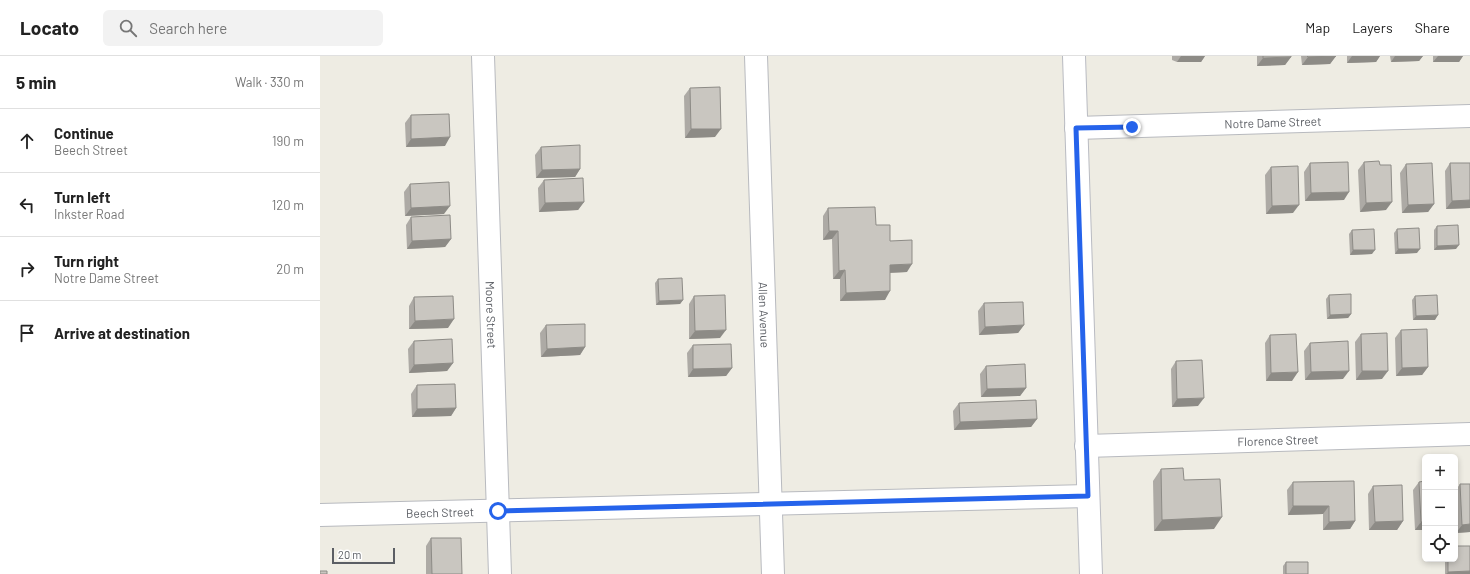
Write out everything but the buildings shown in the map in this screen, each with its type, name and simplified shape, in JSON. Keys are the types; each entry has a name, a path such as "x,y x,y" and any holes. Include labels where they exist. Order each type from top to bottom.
{"street":[{"name":"Moore Street","path":"482,56 500,574"},
{"name":"Allen Avenue","path":"756,56 773,574"},
{"path":"1074,56 1091,574"},
{"name":"Notre Dame Street","path":"1076,128 1470,116"},
{"name":"Florence Street","path":"1086,446 1470,434"},
{"name":"Beech Street","path":"320,515 1088,496"}],"route":[{"path":"498,511 1088,496 1076,128 1132,127"}]}
